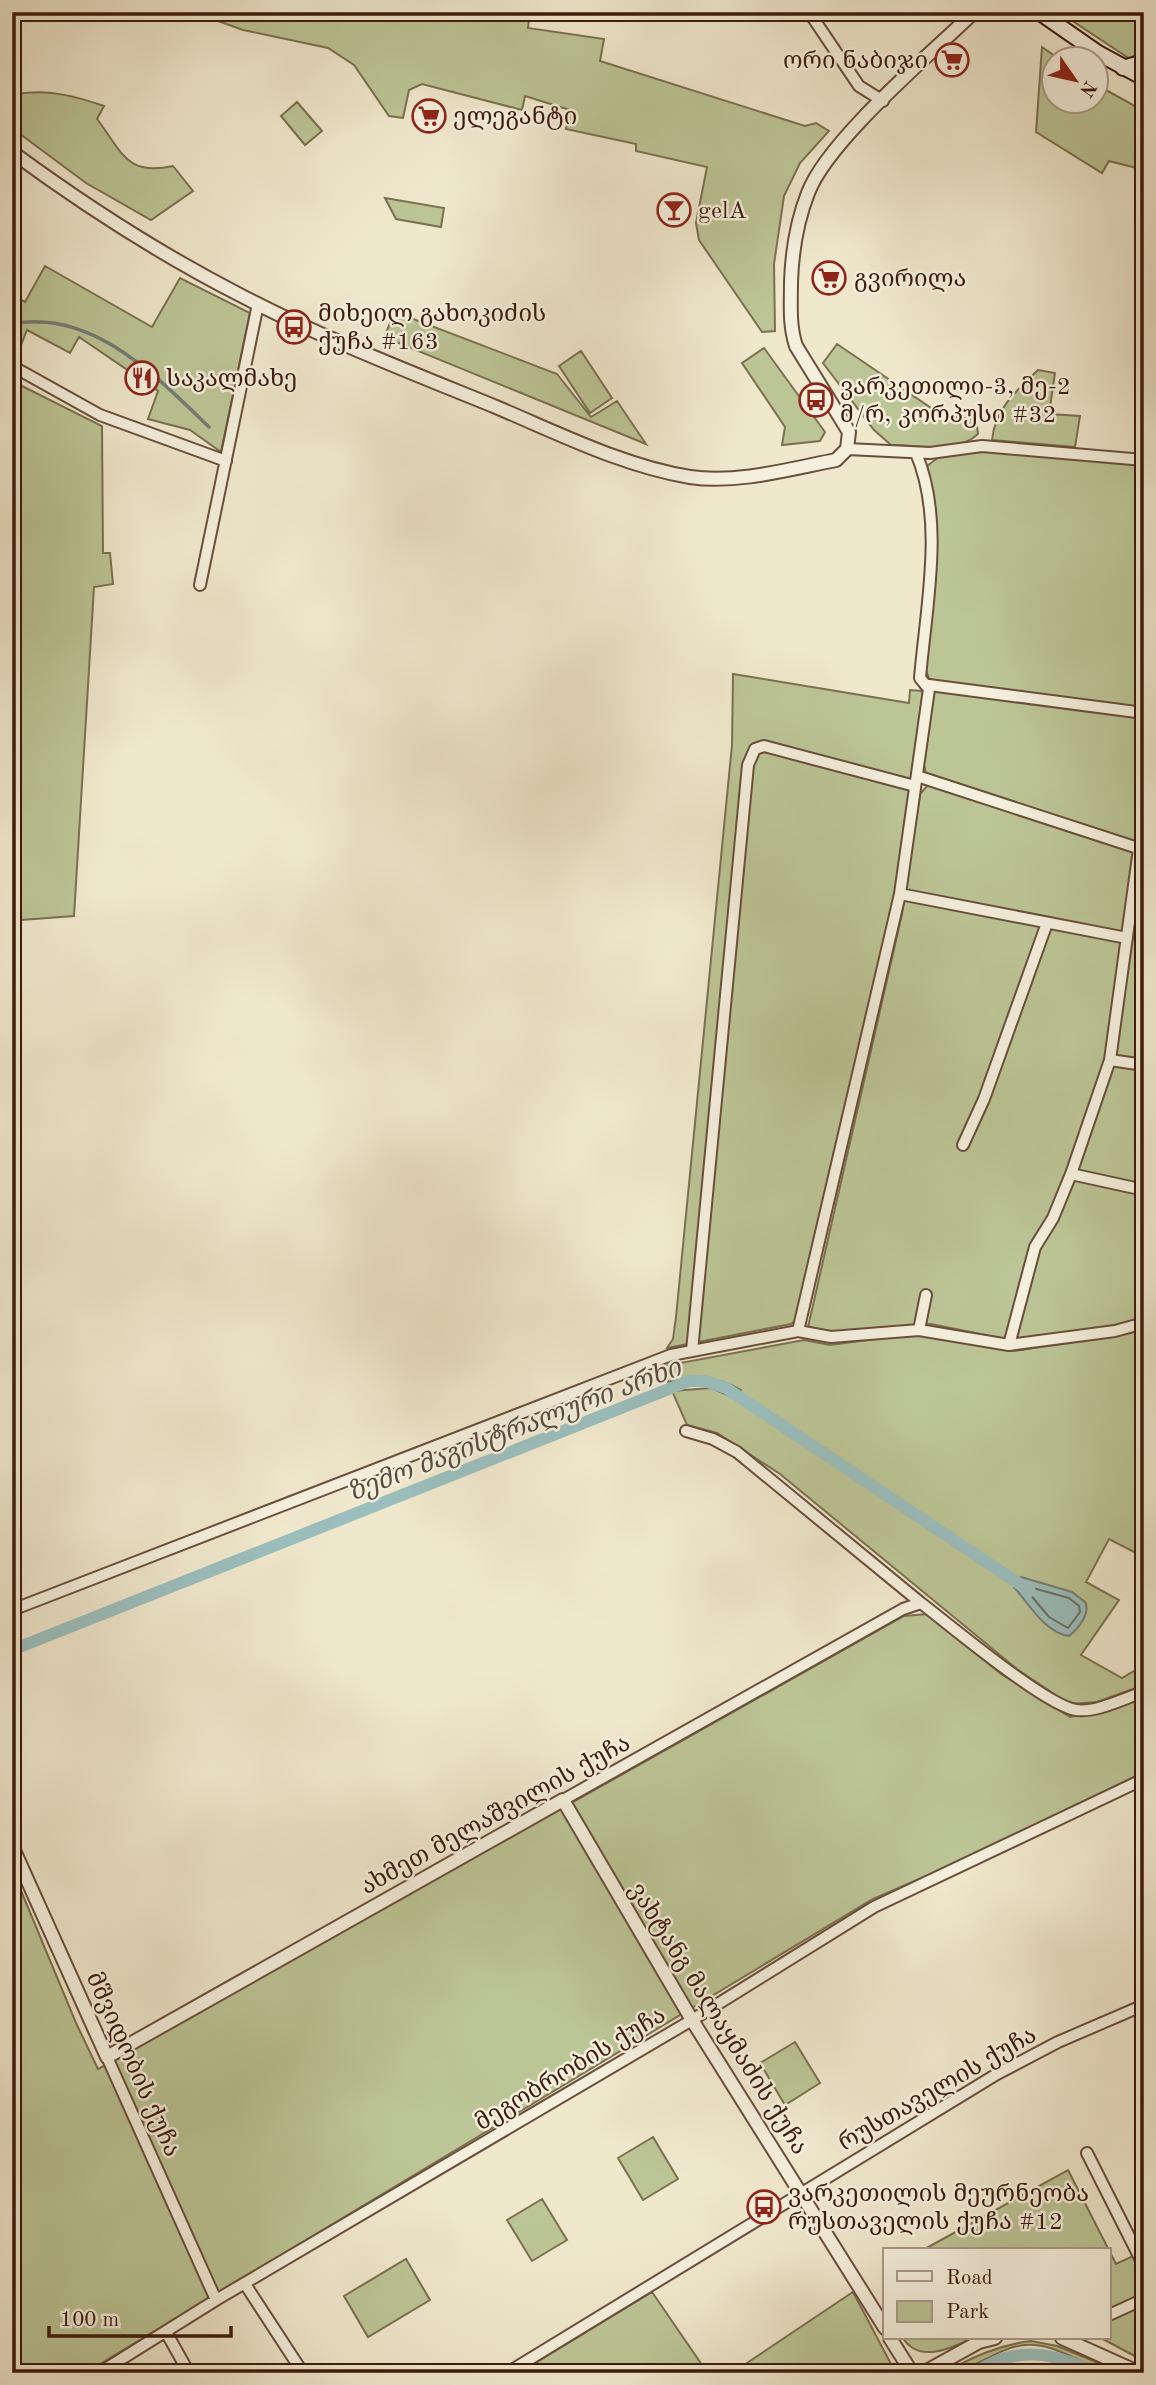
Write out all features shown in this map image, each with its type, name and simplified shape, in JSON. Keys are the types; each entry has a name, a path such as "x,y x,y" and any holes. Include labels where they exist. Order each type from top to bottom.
{"main road":[{"path":"1039,12 1123,68 1144,78"},
{"path":"1123,68 1144,62"}],"street":[{"path":"809,12 859,86 883,101"},
{"path":"12,152 73,197 186,266 258,304 461,393 649,467 690,477 737,477 836,460 847,449 849,432 796,346 792,333 792,262 808,191 841,143 974,12"},
{"path":"200,585 258,304"},
{"path":"12,366 100,415 226,461"},
{"path":"847,449 916,453 952,452 982,446 1144,460"},
{"path":"916,453 923,470 929,502 931,545 920,678 929,685 1144,713"},
{"path":"798,1331 900,894 929,685"},
{"path":"692,1351 748,765 755,749 764,746 916,781 1142,849 1110,1060 1071,1174 1053,1218 1035,1247 1009,1345"},
{"path":"900,894 1127,938"},
{"path":"963,1145 984,1099 1047,922"},
{"path":"1110,1060 1144,1065"},
{"path":"1071,1174 1135,1188"},
{"path":"919,1330 926,1295"},
{"path":"12,1610 671,1355 798,1331 831,1337 919,1330 1009,1345 1115,1331 1144,1323"},
{"path":"686,1431 713,1439 737,1452 921,1604 1015,1675 1068,1708 1088,1710 1144,1692"},
{"name":"ახმეთ მელაშვილის ქუჩა","path":"107,2057 903,1609 921,1604"},
{"name":"მეგობრობის ქუჩა","path":"99,2373 216,2300 692,2020 873,1907 1144,1779"},
{"name":"ვახტანგ მალაყმაძის ქუჩა","path":"563,1800 692,2020 883,2325"},
{"name":"მშვიდობის ქუჩა","path":"12,1846 216,2300"},
{"name":"რუსთაველის ქუჩა","path":"507,2373 1009,2068 1058,2042 1144,2005"},
{"path":"1087,2153 1144,2266"},
{"path":"244,2284 303,2373"},
{"path":"1110,2315 1144,2299"},
{"path":"166,2332 189,2373"},
{"path":"891,2340 912,2373"},
{"path":"923,2373 987,2340"},
{"path":"1070,2340 1140,2373"}],"green space":[{"path":"193,12 530,12 528,28 604,39 600,61 805,126 816,123 829,131 800,163 784,196 774,264 775,331 762,332 699,240 696,223 707,167 636,151 636,144 566,129 570,110 525,96 522,110 422,84 409,90 403,118 389,116 354,65 328,48 243,30"},
{"path":"1059,12 1128,12 1143,21 1144,49 1130,59"},
{"path":"1040,75 1040,116 1110,116 1110,92 1144,111 1144,170 1109,161 1102,173 1036,132"},
{"path":"12,91 17,94 61,94 104,106 97,119 127,159 145,168 173,166 193,191 151,220 86,183 12,128"},
{"path":"297,102 322,131 305,145 281,116"},
{"path":"385,198 444,208 441,227 396,219"},
{"path":"45,266 152,327 180,278 250,313 221,452 190,430 148,419 158,391 79,337 70,353 27,330 19,350 12,352 12,295 25,302"},
{"path":"395,312 557,374 591,417 617,401 646,444 384,337"},
{"path":"837,344 943,416 976,419 978,434 970,440 949,446 891,445 874,430 823,363"},
{"path":"764,348 825,432 820,441 782,445 785,427 742,363"},
{"path":"581,351 612,398 590,413 559,366"},
{"path":"1038,370 1055,373 1049,414 1080,416 1075,447 992,440 1002,410"},
{"path":"12,381 102,426 103,553 110,553 113,584 94,587 74,916 21,920 12,907"},
{"path":"982,451 1062,455 1144,464 1144,846 926,774 924,765 934,693 925,667 931,491 927,466 939,457"},
{"path":"733,674 909,703 910,690 923,691 895,890 798,1318 791,1324 667,1348 673,1339 676,1317 732,745"},
{"path":"928,785 1144,855 1144,1318 1112,1327 1010,1340 931,1324 830,1332 808,1327 902,914 920,794"},
{"path":"1144,1330 1144,1557 1109,1539 1086,1582 1119,1600 1081,1655 1122,1678 1144,1665 1144,1685 1097,1702 1069,1704 1017,1669 780,1474 717,1433 687,1425 672,1391 711,1388 737,1399 741,1390 706,1378 668,1382 664,1366 804,1340 830,1345 921,1333 1014,1351"},
{"path":"927,1614 1001,1674 1070,1717 1102,1711 1144,1698 1144,1772 959,1862 873,1899 85,2373 12,2373 12,1869 98,2069 904,1616"},
{"path":"795,2042 820,2083 785,2105 760,2063"},
{"path":"653,2137 678,2179 643,2200 618,2158"},
{"path":"1068,2170 1108,2248 927,2248"},
{"path":"542,2199 567,2240 532,2261 507,2220"},
{"path":"1110,2252 1116,2264 1133,2256 1144,2280 1144,2361 1105,2340 1110,2340"},
{"path":"406,2259 430,2300 368,2337 344,2296"},
{"path":"652,2292 700,2362 703,2373 519,2373"},
{"path":"853,2292 891,2364 892,2373 732,2373"},
{"path":"905,2340 968,2340 936,2352 910,2346"},
{"path":"1031,2341 1057,2346 1123,2373 1098,2368 1051,2348 1025,2345 1003,2351 965,2369 944,2373 986,2352"}],"water":[{"path":"1021,1577 1072,1592 1085,1602 1085,1616 1073,1633 1069,1636 1060,1634 1038,1617 1014,1587"}],"waterway":[{"path":"12,324 41,322 69,326 96,336 145,368 209,427"},
{"name":"ზემო მაგისტრალური არხი","path":"12,1650 689,1381 705,1381 726,1388 1030,1591"},
{"path":"975,2373 990,2364 1020,2355 1050,2356 1096,2373"}],"place":[{"name":"ორი ნაბიჯი","path":"952,60"},
{"name":"ელეგანტი","path":"429,116"},
{"name":"gelA","path":"674,210"},
{"name":"გვირილა","path":"829,278"},
{"name":"მიხეილ გახოკიძის ქუჩა #163","path":"294,327"},
{"name":"საკალმახე","path":"142,378"},
{"name":"ვარკეთილი-3, მე-2 მ/რ, კორპუსი #32","path":"816,400"},
{"name":"ვარკეთილის მეურნეობა რუსთაველის ქუჩა #12","path":"764,2207"}]}
